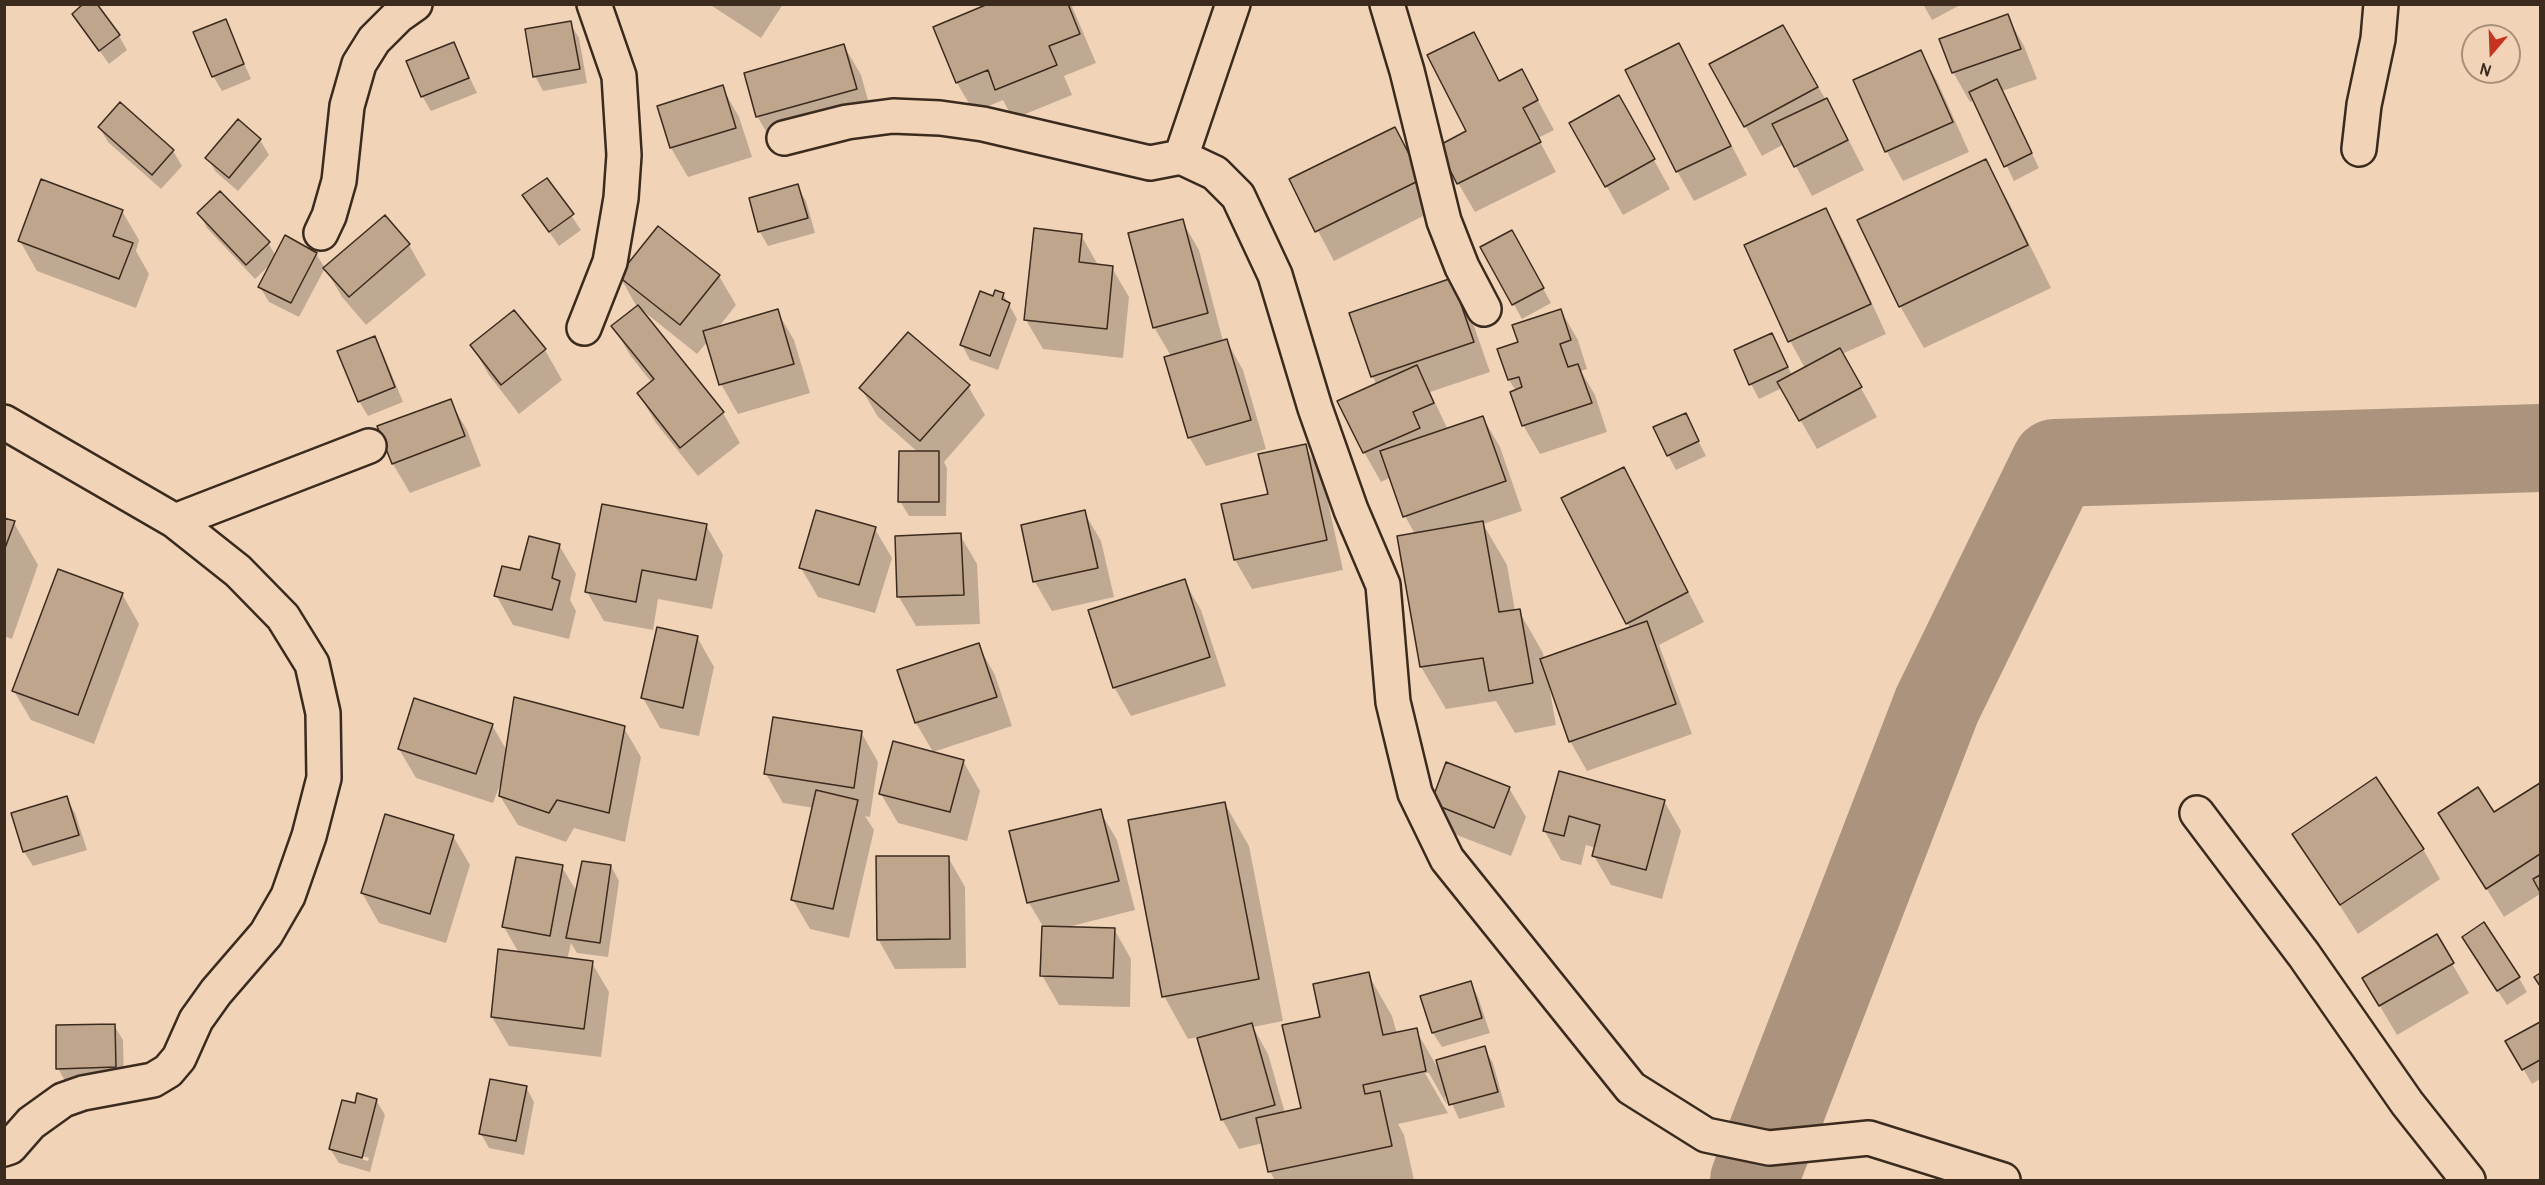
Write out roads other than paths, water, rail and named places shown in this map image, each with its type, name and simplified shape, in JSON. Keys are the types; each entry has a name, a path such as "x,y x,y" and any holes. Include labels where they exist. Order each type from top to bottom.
{"street":[{"path":"321,233 329,216 339,181 347,106 359,64 374,40 398,16 415,4"},
{"path":"585,328 610,262 621,198 624,155 619,76 594,4"},
{"path":"1181,157 1233,4"},
{"path":"1387,4 1407,71 1444,221 1462,267 1484,309"},
{"path":"2358,149 2364,105 2378,39 2381,4"},
{"path":"784,138 847,122 893,116 928,117 1029,134 1150,163 1181,157 1215,173 1238,196 1275,275 1315,408 1352,510 1383,585 1393,702 1415,793 1447,859 1631,1088 1706,1135 1769,1148 1869,1138 2003,1180"},
{"path":"4,422 175,521 238,571 283,617 312,664 323,713 324,778 288,896 266,934 216,992 196,1020 179,1058 168,1071 153,1080 83,1093 63,1100 31,1123 10,1147 4,1149"},
{"path":"175,521 369,446"},
{"path":"2197,813 2304,955 2407,1102 2468,1180"}],"waterway":[{"path":"1754,1180 1937,705 2055,463 2540,448"}]}
